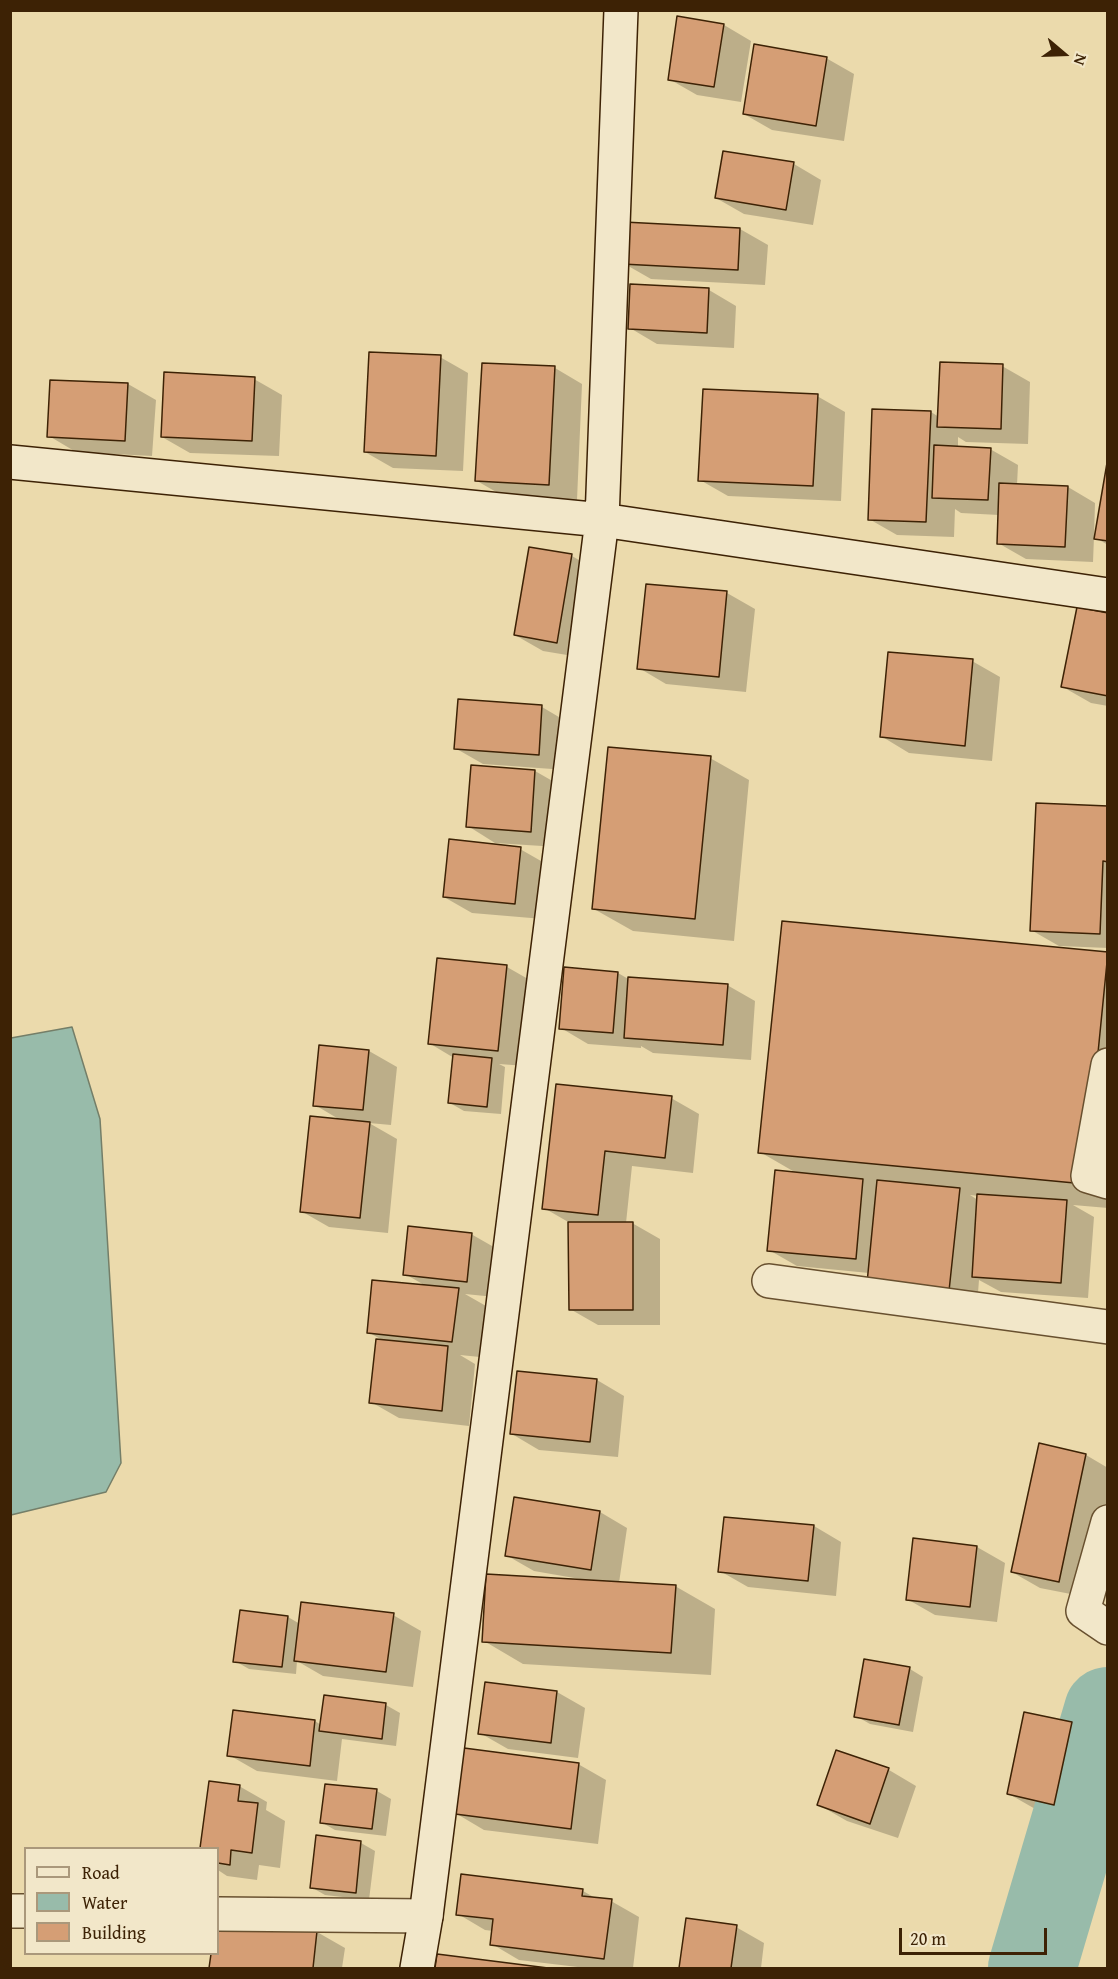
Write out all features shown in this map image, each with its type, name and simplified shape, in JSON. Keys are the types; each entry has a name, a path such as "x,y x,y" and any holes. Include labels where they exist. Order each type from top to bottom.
{"street":[{"path":"417,1968 426,1916 602,520 621,10"},
{"path":"10,462 602,520 1107,595"},
{"path":"1107,1065 1088,1176 1107,1182"},
{"path":"769,1281 1107,1328"},
{"path":"1107,1522 1083,1611 1107,1628"},
{"path":"219,1914 426,1916"}],"water":[{"path":"72,1027 100,1119 121,1463 106,1492 11,1515 11,1038"}],"building":[{"path":"677,16 724,24 714,87 668,80"},
{"path":"754,44 827,57 816,126 743,114"},
{"path":"723,151 794,162 786,210 715,198"},
{"path":"624,222 740,228 738,270 622,264"},
{"path":"630,284 709,288 707,333 628,329"},
{"path":"369,352 441,355 436,456 364,452"},
{"path":"940,362 1003,364 1001,429 937,427"},
{"path":"482,363 555,366 549,485 475,481"},
{"path":"164,372 255,377 252,441 161,437"},
{"path":"50,380 128,383 125,441 47,437"},
{"path":"703,389 818,394 813,486 698,481"},
{"path":"872,409 931,411 926,522 868,520"},
{"path":"934,445 991,448 988,500 932,498"},
{"path":"1108,457 1108,541 1094,539"},
{"path":"999,483 1068,486 1065,547 997,544"},
{"path":"529,547 572,554 557,643 514,635"},
{"path":"646,584 727,591 719,677 637,669"},
{"path":"1077,607 1108,613 1108,696 1061,687"},
{"path":"888,652 973,659 965,746 880,737"},
{"path":"458,699 542,705 539,755 454,749"},
{"path":"608,747 711,756 695,919 592,909"},
{"path":"471,765 535,770 531,832 466,827"},
{"path":"1036,803 1108,806 1108,862 1103,861 1100,934 1030,931"},
{"path":"449,839 521,847 515,904 443,897"},
{"path":"782,921 1108,952 1085,1184 758,1153"},
{"path":"437,958 507,965 498,1051 428,1044"},
{"path":"564,967 618,972 613,1033 559,1029"},
{"path":"628,977 728,984 723,1045 624,1038"},
{"path":"319,1045 369,1050 363,1110 313,1106"},
{"path":"453,1054 492,1058 487,1107 448,1103"},
{"path":"556,1084 672,1096 665,1158 605,1151 598,1215 542,1209"},
{"path":"310,1116 370,1122 360,1218 300,1212"},
{"path":"775,1170 863,1179 856,1259 767,1251"},
{"path":"877,1180 960,1188 949,1291 867,1283"},
{"path":"977,1194 1067,1200 1061,1283 972,1277"},
{"path":"568,1222 633,1222 633,1310 569,1310"},
{"path":"408,1226 472,1233 467,1282 403,1275"},
{"path":"372,1280 459,1288 452,1342 367,1333"},
{"path":"376,1339 448,1346 442,1411 369,1403"},
{"path":"517,1371 597,1379 590,1442 510,1434"},
{"path":"1039,1443 1086,1454 1059,1582 1011,1572"},
{"path":"514,1497 600,1511 591,1570 505,1556"},
{"path":"724,1517 814,1525 808,1581 718,1572"},
{"path":"913,1538 977,1546 970,1607 906,1600"},
{"path":"486,1574 676,1585 671,1653 482,1642"},
{"path":"301,1602 394,1613 386,1672 294,1661"},
{"path":"240,1610 288,1616 282,1667 233,1662"},
{"path":"864,1659 910,1667 899,1725 854,1717"},
{"path":"485,1682 557,1691 551,1743 478,1734"},
{"path":"324,1695 386,1703 382,1739 319,1731"},
{"path":"233,1710 315,1720 310,1766 227,1756"},
{"path":"1024,1712 1072,1722 1054,1805 1007,1794"},
{"path":"464,1748 579,1763 571,1829 455,1814"},
{"path":"836,1750 889,1768 870,1824 817,1805"},
{"path":"209,1781 240,1785 238,1801 258,1803 252,1853 231,1850 230,1865 219,1863 219,1847 200,1847"},
{"path":"325,1784 377,1789 372,1829 320,1823"},
{"path":"316,1835 361,1841 356,1893 310,1888"},
{"path":"461,1874 583,1889 582,1896 612,1899 604,1959 490,1945 493,1919 456,1915"},
{"path":"219,1918 317,1931 313,1968 209,1968 211,1955 219,1955"},
{"path":"686,1918 737,1925 731,1968 679,1968"},
{"path":"437,1954 548,1968 435,1968"}],"waterway":[{"path":"1032,1968 1108,1711"}]}
